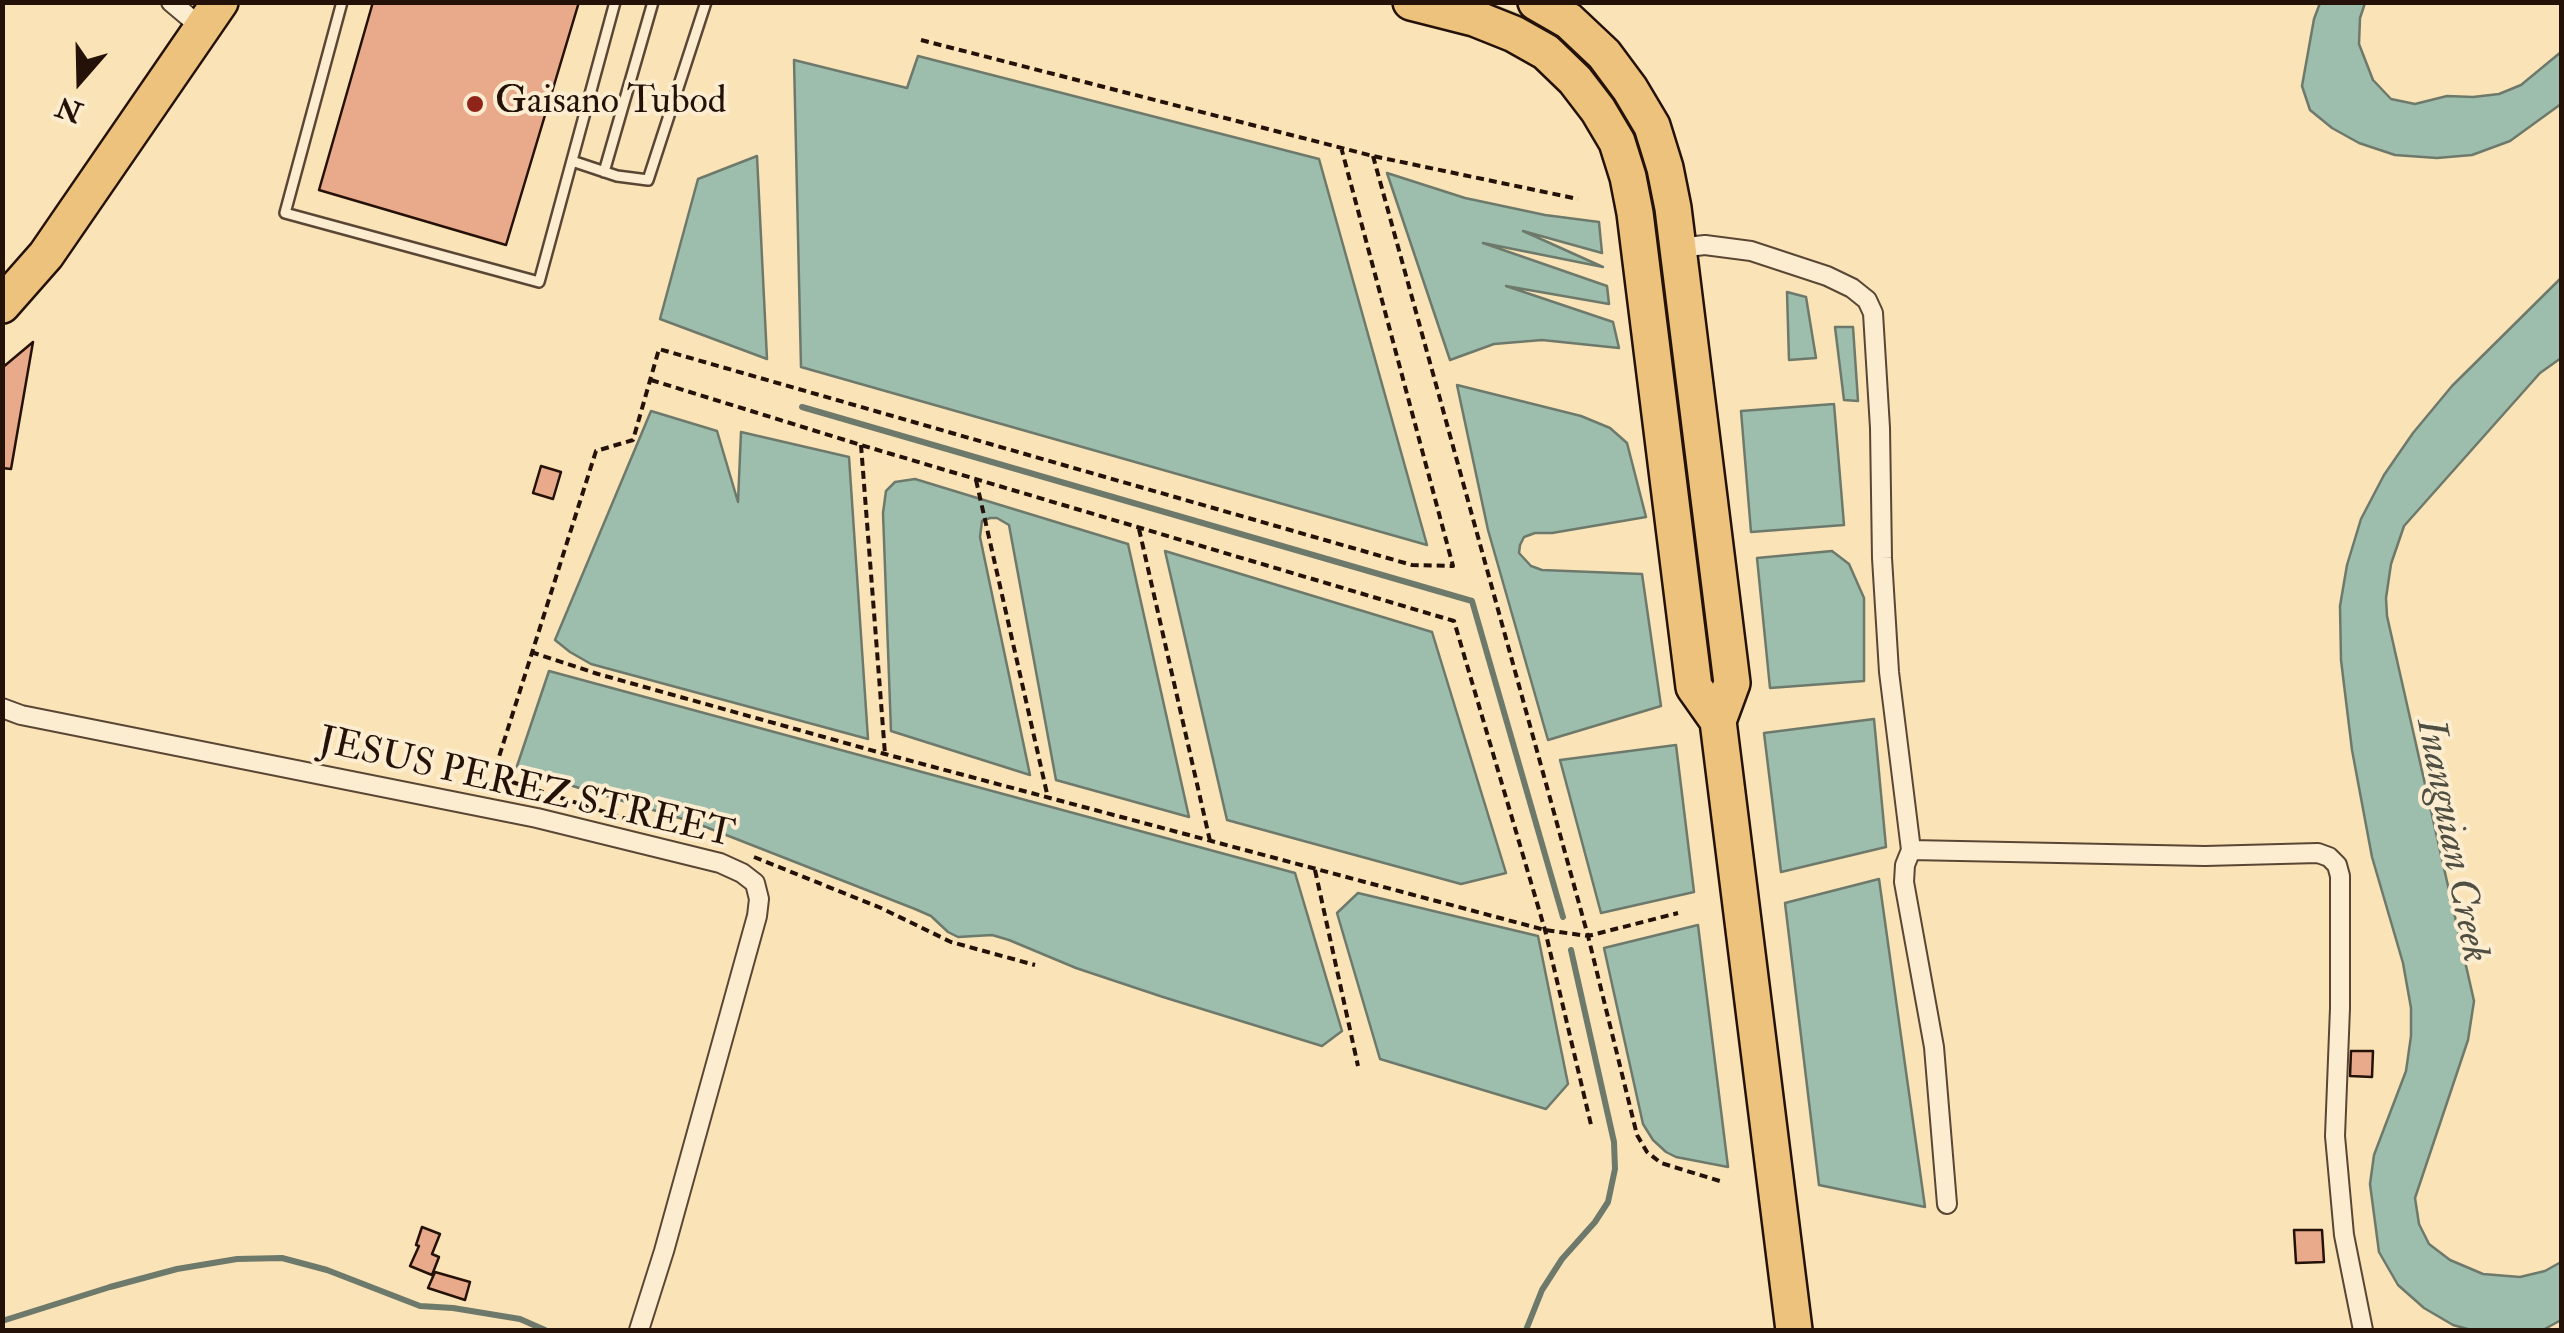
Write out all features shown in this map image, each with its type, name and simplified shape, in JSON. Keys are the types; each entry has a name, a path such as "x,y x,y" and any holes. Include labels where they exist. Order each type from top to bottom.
{"highway":[{"path":"1411,2 1474,18 1546,52 1576,80 1617,142 1635,213 1694,687 1718,721"},
{"path":"1536,2 1569,21 1604,54 1652,126 1666,168 1732,683 1718,721 1794,1330"},
{"path":"2,305 46,255 211,16"}],"street":[{"path":"171,2 211,16"},
{"path":"1678,248 1728,247 1810,270 1852,288 1867,300 1872,314 1889,672 1911,850 1905,865 1906,899 1932,1025 1947,1204"},
{"name":"JESUS PEREZ STREET","path":"2,708 21,716 537,818 720,863 755,883 759,899 757,916 639,1330"},
{"path":"1911,850 2206,856 2318,853 2329,857 2340,876 2335,1136 2344,1236 2363,1330"}],"lane":[{"path":"342,2 285,213 539,282 614,2"},
{"path":"604,172 653,2"},
{"path":"572,161 617,176 648,180 706,2"}],"path":[{"path":"921,40 1374,156 1578,199"},
{"path":"637,822 512,782 503,776 498,760 596,451 633,440 660,350 1412,565 1453,566 1341,147"},
{"path":"1374,156 1588,936 1637,1135 1646,1152 1661,1164 1724,1182"},
{"path":"651,380 1454,621 1545,930 1592,1129"},
{"path":"860,445 885,754"},
{"path":"976,479 1048,798"},
{"path":"1138,527 1210,841"},
{"path":"531,652 885,754 1545,930 1588,936 1678,913"},
{"path":"749,856 881,908 951,942 1035,965"},
{"path":"1314,869 1358,1066"}],"green space":[{"path":"1483,3 1523,15 1559,35 1591,66 1636,133 1655,210 1712,663 1709,664 1652,211 1633,135 1588,68 1557,38"}],"shaded area":[{"path":"2320,3 2365,3 2359,44 2373,80 2391,99 2415,104 2447,96 2499,94 2521,85 2561,52 2561,104 2510,141 2472,155 2395,155 2359,143 2310,110 2302,86"},
{"path":"918,56 1319,159 1427,545 801,367 794,60 907,88"},
{"path":"757,156 767,359 660,319 698,179"},
{"path":"1387,173 1465,198 1599,222 1602,253 1523,231 1603,267 1483,243 1607,286 1609,304 1506,286 1613,322 1619,348 1542,340 1494,344 1450,360"},
{"path":"2561,278 2561,358 2540,373 2404,526 2391,564 2386,598 2474,1001 2468,1040 2415,1198 2419,1224 2429,1244 2450,1260 2483,1274 2520,1277 2561,1262 2561,1320 2543,1330 2471,1330 2453,1325 2424,1308 2398,1285 2379,1252 2370,1184 2374,1155 2406,1071 2411,1008 2403,963 2372,857 2352,750 2341,660 2340,606 2361,519 2384,475 2452,386"},
{"path":"1787,292 1806,297 1816,358 1789,360"},
{"path":"1835,327 1853,327 1858,401 1844,400"},
{"path":"1457,385 1581,416 1610,428 1627,443 1646,517 1535,533 1524,537 1519,553 1531,566 1542,570 1642,574 1661,706 1548,740 1488,530"},
{"path":"1834,404 1844,525 1751,532 1741,411"},
{"path":"651,411 717,431 738,502 741,432 849,457 868,739 591,664 555,640"},
{"path":"915,479 1128,544 1189,817 1056,780 1009,525 997,518 982,521 980,537 1030,775 891,731 883,513 886,491 895,482"},
{"path":"1165,551 1432,632 1506,873 1461,884 1227,820"},
{"path":"1832,551 1849,564 1864,598 1864,681 1770,688 1757,558"},
{"path":"549,671 1295,873 1342,1031 1322,1046 1076,968 1009,940 992,935 958,937 915,909 693,822 516,769"},
{"path":"1874,719 1886,847 1781,872 1764,733"},
{"path":"1676,745 1694,892 1601,913 1560,760"},
{"path":"1879,879 1925,1207 1819,1185 1785,903"},
{"path":"1358,893 1538,936 1568,1084 1546,1109 1380,1059 1337,913"},
{"path":"1698,925 1728,1167 1666,1152 1643,1124 1604,948"}],"building":[{"path":"373,2 579,2 506,245 319,190"},
{"path":"33,342 11,469 2,468 2,368"},
{"path":"541,466 561,472 553,499 533,493"},
{"path":"2351,1051 2373,1051 2372,1077 2350,1076"},
{"path":"422,1227 440,1234 432,1254 439,1257 432,1275 410,1266"},
{"path":"2294,1230 2322,1230 2324,1262 2296,1263"},
{"path":"435,1272 470,1282 465,1300 428,1288"}],"waterway":[{"path":"802,407 1472,601 1563,917"},
{"path":"1526,1330 1542,1290 1608,1202 1615,1169 1614,1142 1571,950"},
{"path":"2,1321 177,1269 237,1259 282,1258 327,1270 420,1306 520,1319 545,1330"}],"place":[{"name":"Gaisano Tubod","path":"475,104"}],"water label":[{"name":"Inanguian Creek","path":"2450,841"}]}
